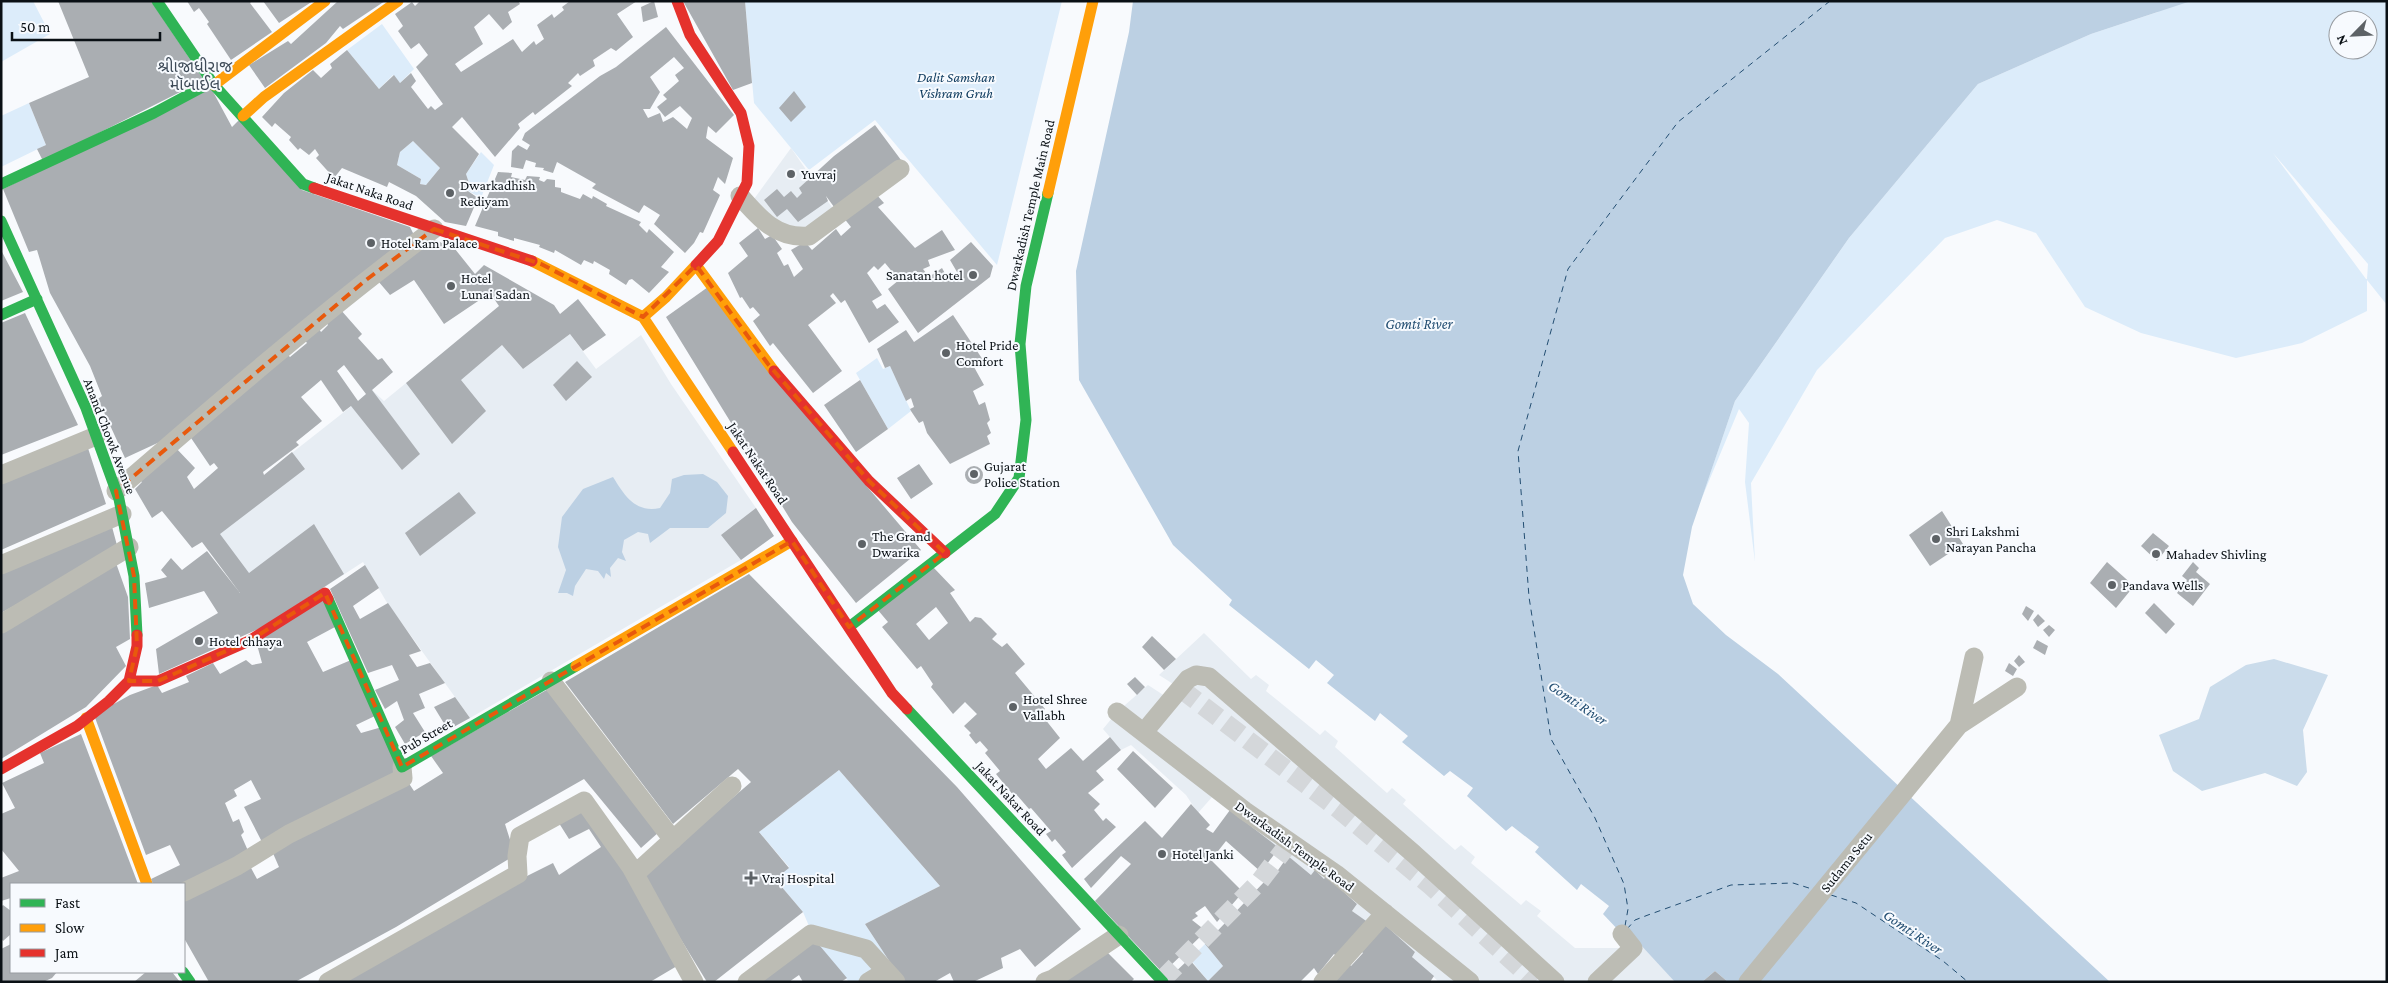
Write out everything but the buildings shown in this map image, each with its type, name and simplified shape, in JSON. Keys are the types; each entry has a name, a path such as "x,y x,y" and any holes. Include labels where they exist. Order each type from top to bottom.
{"main road":[{"name":"Jakat Naka Road","path":"157,1 213,84 303,184 541,264 643,317"},
{"path":"1,184 213,84 325,1"},
{"path":"243,116 264,97 398,1"},
{"path":"643,317 696,266 718,241 747,183 749,146 741,113 690,35 677,1"},
{"name":"Dwarkadish Temple Main Road","path":"945,553 995,514 1020,478 1026,420 1020,344 1026,286 1093,1"},
{"name":"Anand Chowk Avenue","path":"1,221 96,436 116,491 134,576 137,646 129,681"},
{"path":"696,266 706,275 768,364 864,476 945,553 848,627"},
{"path":"1,315 37,299"},
{"name":"Jakat Nakat Road","path":"643,317 848,627"},
{"name":"Pub Street","path":"129,681 158,681 249,641 325,593 402,767 792,541"},
{"name":"Jakat Nakar Road","path":"848,627 892,693 1162,981"},
{"path":"1,769 86,718 129,681"},
{"path":"86,718 147,883"}],"street":[{"path":"740,196 756,215 772,229 795,237 809,236 900,169"},
{"path":"116,491 210,409 366,280 434,229"},
{"path":"1,475 96,436"},
{"path":"1,565 122,514"},
{"path":"1,624 129,547"},
{"path":"1958,725 1974,657"},
{"path":"1144,732 1188,679 1196,675 1209,677 1414,854 1555,982"},
{"path":"551,681 673,840"},
{"path":"1958,725 2017,687"},
{"name":"Dwarkadish Temple Road","path":"1118,712 1245,811 1336,874 1385,913 1449,975 1470,982"},
{"name":"Sudama Setu","path":"1748,982 1958,725"},
{"path":"185,892 237,866 289,834 404,778 402,767"},
{"path":"635,874 732,786"},
{"path":"328,982 518,874 517,856 520,836 584,801 635,874 694,982"},
{"path":"1323,982 1385,913"},
{"path":"747,982 811,934 866,948 888,978 868,982"},
{"path":"1597,982 1633,948 1622,934"},
{"path":"1045,982 1053,979 1119,935"}],"highlighted area":[{"path":"434,229 541,264 643,317 696,265 768,364 869,481 945,553 849,627 792,541 402,767 325,593 249,641 158,681 129,681 137,646 134,576 116,491 366,280"}],"shaded area":[{"name":"Yuvraj","path":"791,148 838,216 809,236 749,206"},
{"path":"570,334 596,369 641,335 671,384 756,508 741,560 470,718 386,601 363,562 265,626 194,530 372,390 384,401 438,357 461,379 502,345 523,369"},
{"path":"1204,633 1251,679 1256,675 1269,685 1266,691 1320,735 1325,730 1338,741 1335,747 1387,793 1392,788 1406,800 1403,804 1455,850 1461,845 1475,857 1471,863 1521,905 1526,900 1541,911 1537,916 1575,948 1633,948 1639,942 1677,982 1439,982 1412,957 1415,952 1383,923 1376,930 1352,911 1357,904 1326,876 1324,879 1315,871 1311,875 1213,796 1198,813 1186,795 1131,745 1121,750 1103,729 1117,712 1148,685 1171,700 1181,689 1159,675"},
{"path":"2274,659 2328,675 2303,730 2307,772 2297,786 2265,773 2202,791 2173,771 2159,735 2199,719 2210,687 2246,665"}],"green space":[{"path":"1,1 33,1 50,34 1,62"},
{"name":"Dalit Samshan Vishram Gruh","path":"745,1 1062,1 997,265 875,120 809,170 754,103"},
{"path":"2161,1 2387,1 2387,305 2367,280 2367,311 2302,343 2236,358 2141,333 2085,307 2036,233 1997,220 1945,238 1817,370 1751,483 1755,562 1745,482 1749,423 1739,409 1701,500 1735,401 1849,238 1978,84 2091,34 2158,12","holes":["2273,153 2368,264 2366,279"]},
{"path":"382,24 414,69 400,83 393,75 379,89 347,50"},
{"path":"29,103 46,145 1,167 1,116"},
{"path":"413,141 440,168 426,185 420,184 421,179 397,165 400,152"},
{"path":"481,152 494,165 481,198 465,189 470,186 466,174"},
{"path":"877,358 883,369 890,366 911,411 888,429 856,373"},
{"path":"839,770 940,886 865,924 903,982 849,982 815,940 803,912 775,879 789,867 759,832"},
{"path":"1205,944 1223,966 1208,981 1190,959"}],"water":[{"name":"Gomti River","path":"1133,1 2191,1 2091,34 1978,84 1849,238 1735,401 1692,527 1683,575 1693,604 1726,635 1778,674 2110,982 1728,982 1715,971 1702,982 1675,982 1639,943 1622,934 1603,914 1609,906 1581,884 1577,890 1535,852 1539,847 1512,826 1506,831 1467,796 1473,788 1450,771 1444,776 1402,742 1408,736 1380,713 1375,721 1327,683 1334,675 1316,660 1309,669 1229,605 1232,600 1173,545 1079,380 1076,271 1129,32"},
{"path":"703,474 717,482 728,496 726,513 708,528 670,528 650,543 648,534 638,532 624,540 622,552 626,561 618,558 610,568 611,577 606,573 604,579 598,571 586,569 575,586 573,596 567,593 558,593 566,570 558,547 562,517 583,489 613,477 632,502 644,508 660,508 670,493 672,479 684,475"}],"ferry route":[{"path":"1625,926 1628,909 1624,884 1595,818 1551,739 1529,597 1518,451 1568,269 1678,122 1830,1"},
{"path":"1627,929 1635,920 1731,885 1793,883 1812,889"},
{"path":"1831,895 1856,903 1943,961 1968,982"}],"tunnel":[{"path":"1181,689 1337,808 1431,886 1535,982"},
{"path":"1162,980 1260,881 1290,842"}],"traffic: fast":[{"path":"157,1 214,85 303,184 314,188"},
{"path":"1,184 154,113 212,82"},
{"path":"849,627 995,514 1019,478 1026,420 1020,344 1026,286 1048,193"},
{"path":"1,221 86,408 119,499 134,576 137,635"},
{"path":"1,315 37,299"},
{"path":"328,599 402,767 576,666"},
{"path":"907,709 1163,982"},
{"path":"184,973 190,982"}],"traffic: slow":[{"path":"214,85 325,1"},
{"path":"243,116 264,97 398,1"},
{"path":"1048,193 1093,1"},
{"path":"532,261 643,317 733,452"},
{"path":"643,317 666,297 696,265 774,371"},
{"path":"576,666 792,541"},
{"path":"86,718 147,883"}],"traffic: jam":[{"path":"677,1 690,35 741,113 749,146 747,183 718,241 696,265"},
{"path":"314,188 532,261"},
{"path":"774,371 869,481 945,553"},
{"path":"733,452 892,693 907,709"},
{"path":"129,681 158,681 249,641 325,593 328,599"},
{"path":"1,769 77,726 109,701 129,681 137,646 137,635"}],"place":[{"name":"Yuvraj","path":"791,174"},
{"name":"Dwarkadhish Rediyam","path":"450,193"},
{"name":"Hotel Ram Palace","path":"371,243"},
{"name":"Sanatan hotel","path":"973,275"},
{"name":"Hotel Lunai Sadan","path":"451,286"},
{"name":"Hotel Pride Comfort","path":"946,353"},
{"name":"Gujarat Police Station","path":"974,474"},
{"name":"Shri Lakshmi Narayan Pancha","path":"1936,539"},
{"name":"The Grand Dwarika","path":"862,544"},
{"name":"Mahadev Shivling","path":"2156,554"},
{"name":"Pandava Wells","path":"2112,585"},
{"name":"Hotel chhaya","path":"199,641"},
{"name":"Hotel Shree Vallabh","path":"1013,707"},
{"name":"Hotel Janki","path":"1162,854"},
{"name":"Vraj Hospital","path":"751,878"}],"district":[{"name":"શ્રીાજાધીરાજ મૉબાઈલ","path":"195,75"}]}
